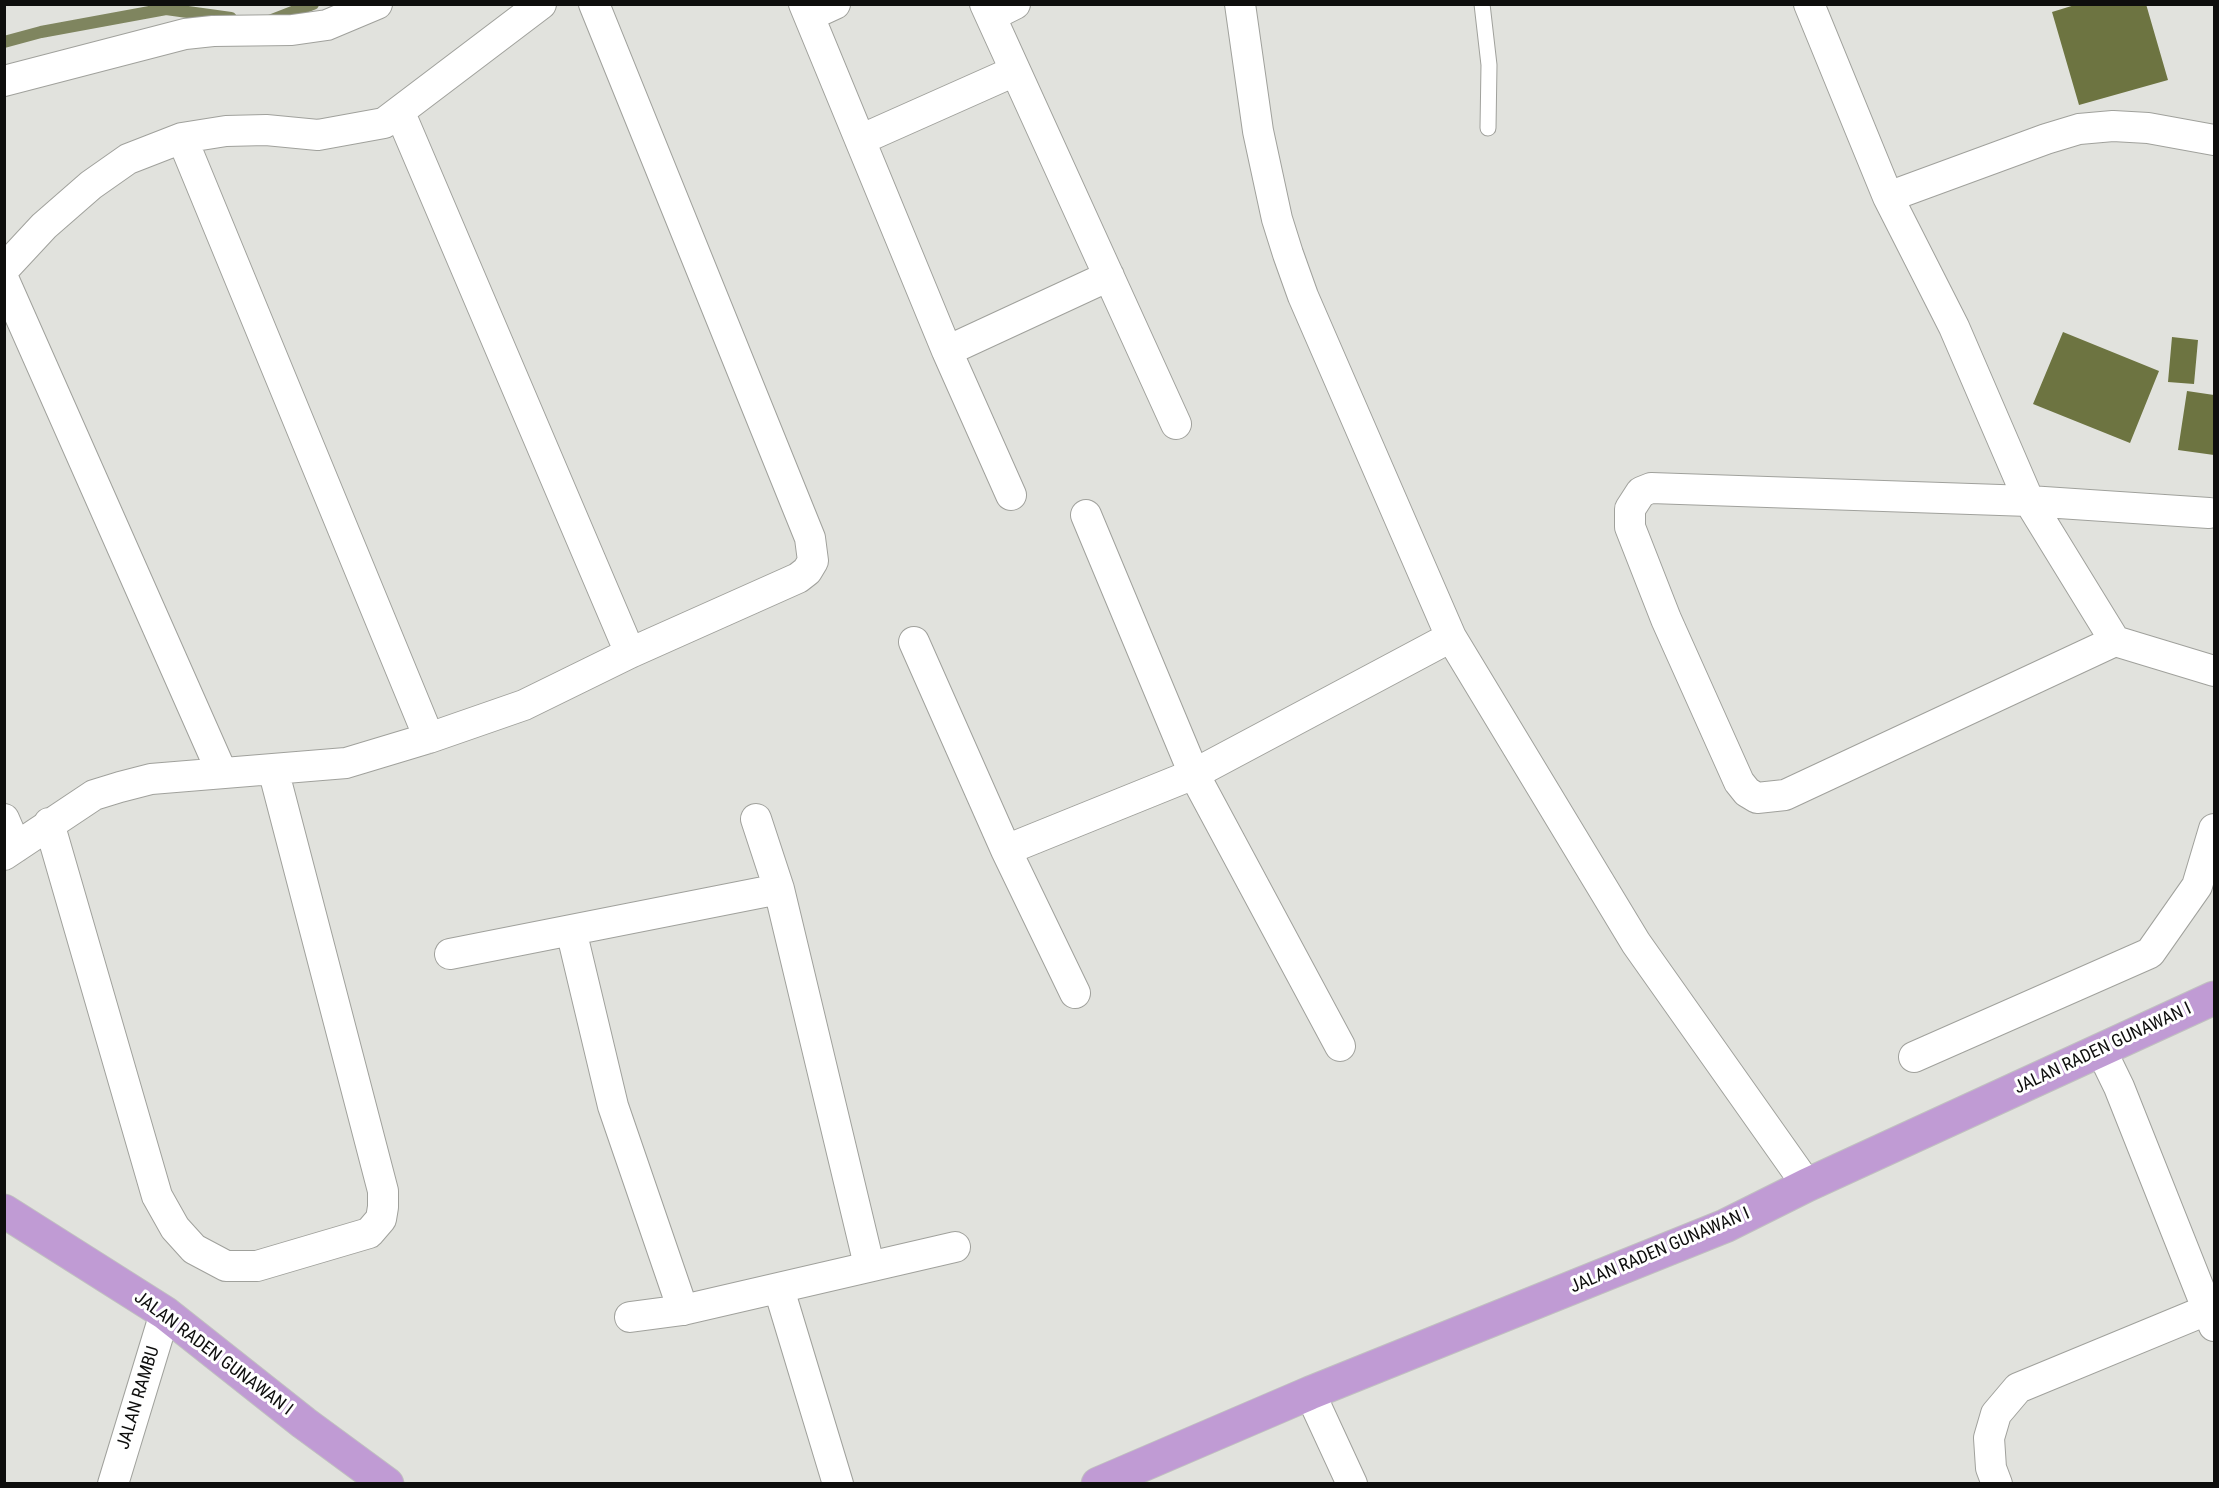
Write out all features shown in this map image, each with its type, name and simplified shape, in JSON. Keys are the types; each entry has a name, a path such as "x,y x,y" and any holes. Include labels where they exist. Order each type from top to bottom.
{"highway":[{"name":"JALAN RADEN GUNAWAN I","path":"1098,1484 1310,1393 1725,1226 1807,1185 2214,998"},
{"name":"JALAN RADEN GUNAWAN I","path":"4,1211 165,1313 303,1423 387,1484"}],"street":[{"path":"7,68 185,34 213,31 284,31 327,25 377,4"},
{"path":"4,269 44,226 91,184 128,159 183,138 226,131 266,130 318,135 384,123 541,4"},
{"path":"4,819 10,851 94,795 120,787 151,779 346,763 429,738 524,705 630,653 798,578 813,561 813,550 594,4"},
{"path":"1240,4 1258,131 1277,219 1288,254 1308,307 1451,637 1636,943 1807,1185"},
{"path":"1809,4 1888,197 1954,327 2029,501 2115,641 2214,671"},
{"path":"816,8 860,140 947,351 1011,495"},
{"path":"997,8 1015,71 1176,424"},
{"path":"860,140 1015,71"},
{"path":"400,113 630,653"},
{"path":"1888,197 2079,129 2113,126 2148,128 2214,140"},
{"path":"183,138 429,738"},
{"path":"947,351 1109,276"},
{"path":"4,280 222,773"},
{"path":"2115,641 1785,795 1757,798 1747,792 1739,782 1666,619 1630,526 1630,509 1641,492 1651,488 2029,501 2209,513"},
{"path":"1086,515 1194,774 1340,1046"},
{"path":"1006,850 1194,774 1451,637"},
{"path":"914,642 1006,850 1075,993"},
{"path":"49,824 157,1196 175,1228 194,1249 226,1266 257,1266 369,1233 381,1220 383,1207 383,1191 273,769"},
{"path":"756,819 779,889 869,1265"},
{"path":"1914,1057 2150,953 2197,886 2214,829"},
{"path":"450,954 779,889"},
{"path":"571,930 613,1106 682,1310"},
{"path":"1997,1484 1991,1468 1989,1438 1996,1414 2018,1388 2212,1314 2102,1050"},
{"path":"630,1317 682,1310 955,1247"},
{"path":"779,1289 838,1484"},
{"name":"JALAN RAMBU","path":"113,1484 165,1313"},
{"path":"1310,1393 1352,1484"}],"lane":[{"path":"1482,4 1489,65 1488,128"}],"building":[{"path":"2078,4 2146,4 2168,80 2079,105 2052,12"},
{"path":"2063,332 2159,371 2130,443 2033,404"},
{"path":"2172,337 2198,340 2194,384 2168,382"},
{"path":"2187,391 2214,395 2214,455 2178,450"}],"waterway":[{"path":"269,21 313,4"},
{"path":"4,42 41,32 166,9 231,18"}]}
